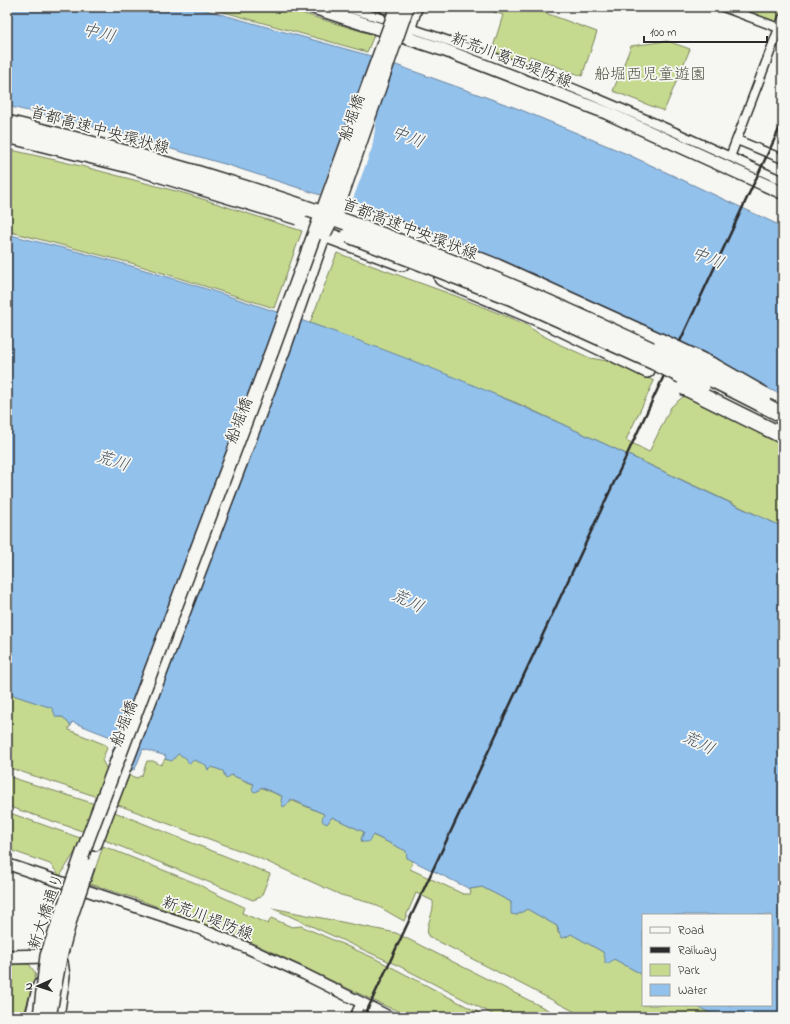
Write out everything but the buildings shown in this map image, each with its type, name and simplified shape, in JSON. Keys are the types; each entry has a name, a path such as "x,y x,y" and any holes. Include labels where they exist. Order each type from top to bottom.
{"highway":[{"name":"首都高速中央環状線","path":"7,123 210,177 328,216 406,245 510,286 609,329 680,363 783,416"},
{"name":"首都高速中央環状線","path":"7,135 129,165 197,185 324,226 395,252 510,297 654,362 783,427"},
{"path":"783,405 715,367 620,322 457,251 338,206 329,211 320,219 324,234 422,270 554,325 783,436"}],"main road":[{"name":"新荒川葛西堤防線","path":"312,7 385,12 408,33 444,50 607,113 783,193"},
{"name":"船堀橋","path":"91,842 283,352 324,234 338,206 407,7"},
{"name":"船堀橋","path":"91,842 320,219 385,12"},
{"name":"新大橋通り","path":"49,1017 60,956 91,842"},
{"name":"新大橋通り","path":"40,1017 52,955 91,842"},
{"path":"32,1017 42,978 52,955 75,886"},
{"path":"7,957 55,954 58,950 65,924 72,911"},
{"path":"52,955 61,963 63,976 57,1017"}],"street":[{"path":"344,7 385,12"},
{"path":"417,7 408,33 462,44 619,107 783,181"},
{"path":"723,7 779,28"},
{"path":"730,157 783,18"},
{"path":"737,140 783,159"},
{"name":"新荒川堤防線","path":"7,864 190,924 246,947 390,1017"},
{"path":"46,1017 52,955"},
{"path":"354,1017 361,1002"}],"green space":[{"path":"206,7 281,7 374,35 367,52"},
{"path":"480,7 529,7 597,32 582,76 530,56 526,66 491,54 503,15"},
{"path":"723,7 783,7 783,18 779,28"},
{"name":"船堀西児童遊園","path":"667,41 690,49 664,111 613,91 631,46"},
{"path":"7,149 81,166 187,194 302,231 274,308 131,263 7,231"},
{"path":"337,253 456,296 525,324 538,333 590,358 613,362 654,381 626,440 649,452 671,407 685,395 783,443 783,527 517,403 310,323"},
{"path":"7,693 53,708 56,717 63,717 71,726 69,727 69,730 106,745 107,748 102,760 106,768 137,778 142,775 147,761 153,761 161,765 165,759 168,760 178,754 223,771 226,779 231,775 324,814 327,824 332,817 364,832 361,839 372,835 407,851 407,858 413,861 410,869 463,894 471,894 470,889 482,887 511,902 512,914 517,915 527,909 557,926 558,933 566,937 571,934 603,952 609,962 614,959 642,974 642,1006 698,1006 718,1017 585,1017 428,936 427,932 433,910 433,901 416,893 404,921 374,904 341,895 252,855 86,793 7,767"},
{"path":"7,776 92,803 270,874 261,897 253,900 82,831 7,806"},
{"path":"7,812 80,838 75,852 60,876 50,864 7,849"},
{"path":"103,846 198,884 244,907 242,913 268,924 271,918 292,927 301,926 374,958 487,1017 413,1017 383,1005 242,938 134,898 90,884"},
{"path":"272,908 396,933 562,1017 498,1017 401,967"},
{"path":"7,964 29,964 36,974 23,1017 7,1017"}],"water":[{"name":"中川","path":"7,7 195,7 371,56 519,109 627,154 783,227 783,396 679,342 339,201 228,165 83,124 7,106"},
{"name":"荒川","path":"7,234 145,270 284,314 421,364 513,402 783,527 783,1017 718,1017 696,1006 772,1006 772,914 642,914 642,974 614,959 609,963 605,963 603,952 571,934 561,938 557,926 527,909 517,915 511,914 511,902 482,887 470,889 407,858 406,851 373,835 368,842 362,842 361,839 364,832 332,817 327,824 323,822 322,819 324,814 291,799 288,804 283,807 281,801 282,796 261,787 258,791 254,792 252,789 254,784 231,775 226,779 223,771 212,767 208,770 206,765 194,760 189,764 186,758 178,754 172,761 165,759 166,756 143,749 135,769 133,770 109,760 116,739 72,722 71,726 63,717 56,717 52,708 7,693"}],"pier":[{"path":"372,55 394,62 378,111 372,148 350,207 319,197"}],"railway":[{"path":"364,1017 783,121"}]}
